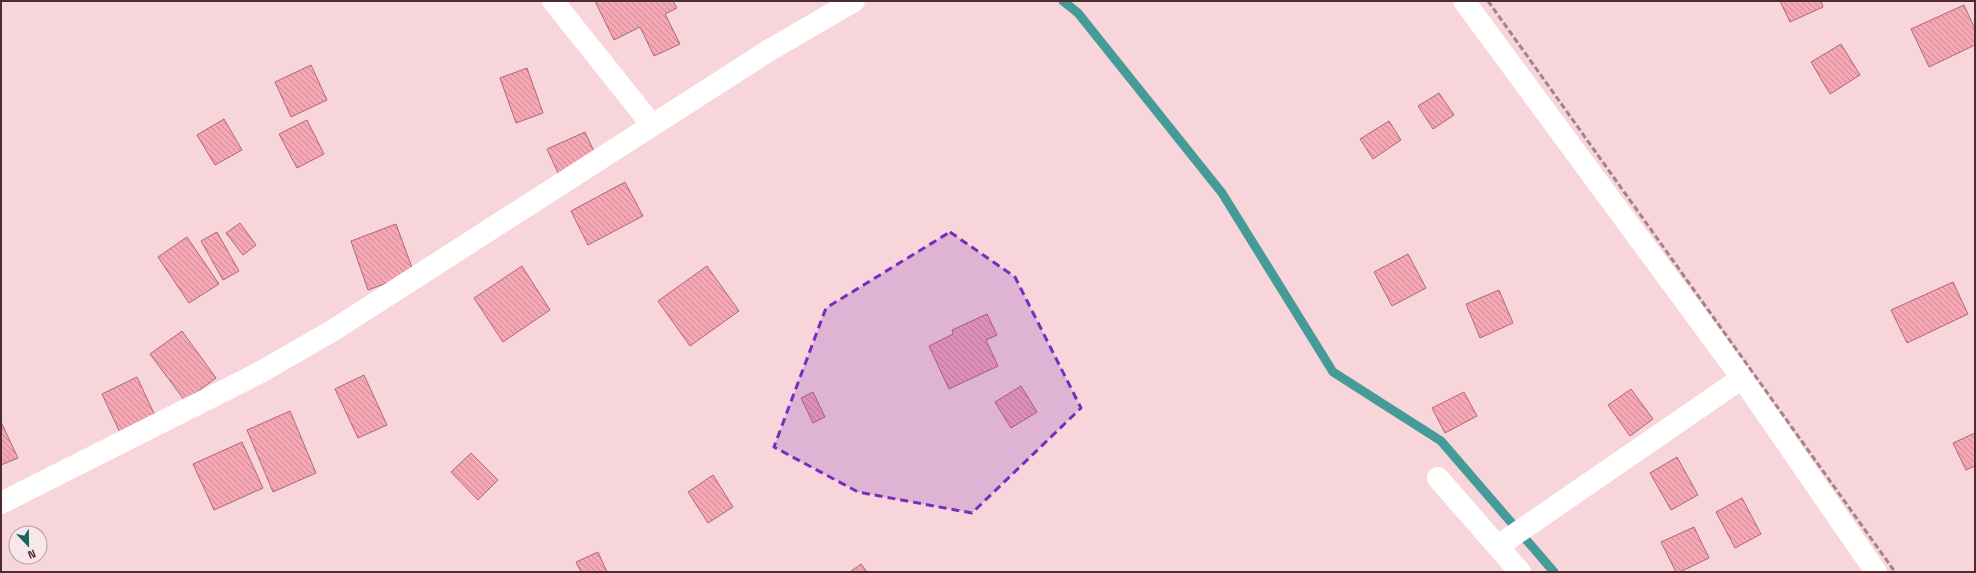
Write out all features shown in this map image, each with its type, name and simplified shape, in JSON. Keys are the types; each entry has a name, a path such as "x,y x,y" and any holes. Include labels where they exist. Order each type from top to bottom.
{"street":[{"path":"554,1 652,125"},
{"path":"1,503 258,373 332,331 768,51 854,1"},
{"path":"1464,1 1742,378 1876,572"},
{"path":"1498,546 1742,378"},
{"path":"1438,478 1520,572"}],"highlighted area":[{"path":"950,232 1015,277 1081,408 972,513 858,492 774,447 826,308"}],"building":[{"path":"595,1 673,1 677,8 665,14 680,44 654,56 640,27 614,40"},
{"path":"1780,1 1821,1 1823,7 1790,22"},
{"path":"1964,5 1975,29 1975,45 1929,67 1911,29"},
{"path":"1841,44 1860,75 1830,94 1811,62"},
{"path":"311,65 327,100 291,117 275,82"},
{"path":"527,68 543,113 516,123 500,78"},
{"path":"1439,93 1454,115 1433,129 1418,106"},
{"path":"224,119 242,150 215,165 197,135"},
{"path":"307,120 324,154 297,168 279,134"},
{"path":"1389,121 1401,140 1373,159 1360,139"},
{"path":"585,132 597,158 559,175 547,149"},
{"path":"625,182 643,216 588,245 571,211"},
{"path":"240,223 256,245 243,255 226,233"},
{"path":"396,224 414,273 368,290 351,241"},
{"path":"217,232 239,271 223,280 201,241"},
{"path":"187,237 219,284 189,303 158,257"},
{"path":"1408,254 1426,288 1392,306 1374,272"},
{"path":"522,266 550,310 503,342 474,298"},
{"path":"707,266 739,311 690,346 658,301"},
{"path":"1953,282 1968,314 1907,343 1891,310"},
{"path":"1499,290 1513,323 1480,338 1466,304"},
{"path":"987,314 997,335 986,340 998,366 949,389 929,346 953,334 952,330"},
{"path":"182,331 216,378 185,401 150,354"},
{"path":"364,375 387,425 358,438 335,389"},
{"path":"137,377 157,420 122,437 102,394"},
{"path":"1021,386 1037,412 1011,428 995,402"},
{"path":"1631,389 1653,419 1630,436 1608,405"},
{"path":"813,392 825,417 813,423 801,398"},
{"path":"1464,392 1477,416 1445,433 1432,408"},
{"path":"290,411 316,473 273,492 247,430"},
{"path":"1,422 18,458 1,465"},
{"path":"1975,433 1975,466 1966,470 1953,443"},
{"path":"242,442 263,488 214,510 193,464"},
{"path":"471,453 498,480 478,500 451,472"},
{"path":"1677,457 1698,495 1671,510 1650,473"},
{"path":"713,475 733,507 708,523 688,492"},
{"path":"1742,498 1761,534 1735,548 1716,512"},
{"path":"1694,527 1709,558 1680,572 1676,572 1661,542"},
{"path":"598,552 607,572 581,572 576,562"},
{"path":"861,564 867,572 850,572"}],"waterway":[{"path":"1063,1 1078,13 1222,193 1333,372 1441,441 1554,572"}],"railway":[{"path":"1488,1 1895,572"}]}
